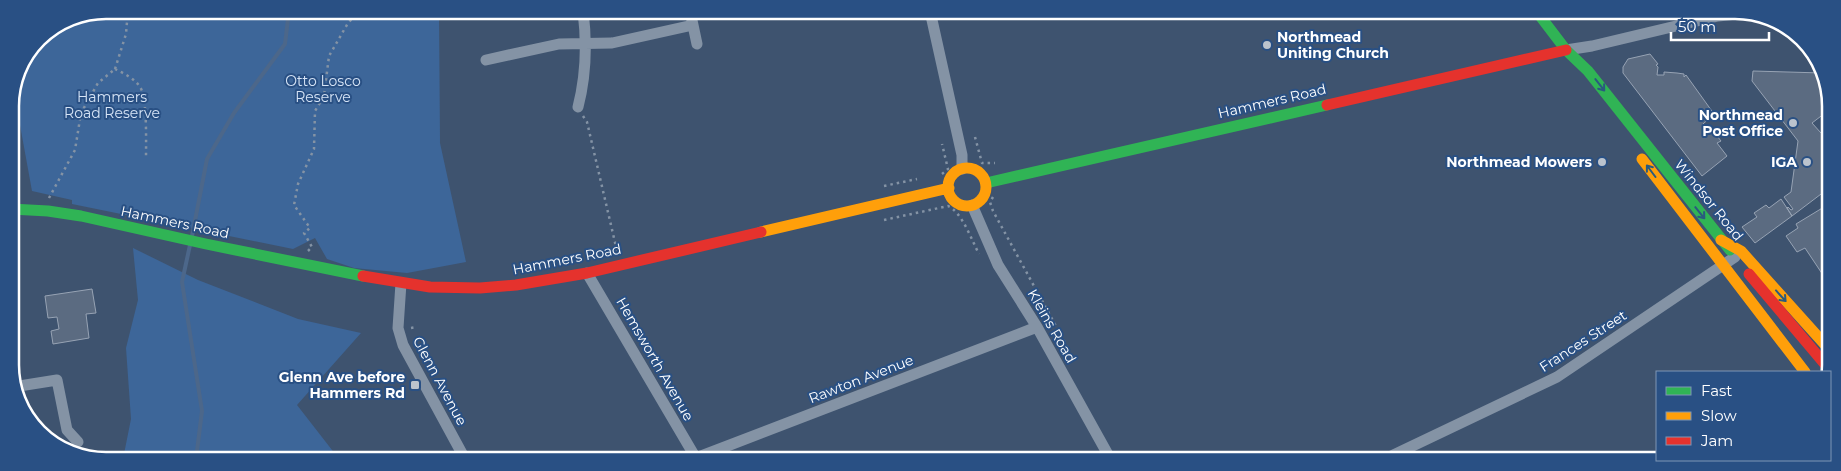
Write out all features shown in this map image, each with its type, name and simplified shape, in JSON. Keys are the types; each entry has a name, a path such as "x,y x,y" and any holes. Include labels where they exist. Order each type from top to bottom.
{"main road":[{"name":"Windsor Road","path":"1542,19 1566,50 1588,71 1721,240 1822,361"},
{"name":"Windsor Road","path":"1566,50 1578,76 1606,112"},
{"name":"Hammers Road","path":"986,183 1566,50"},
{"name":"Windsor Road","path":"1635,150 1805,371"},
{"path":"968,168 980,172 986,183 985,194 978,203 967,206 956,202 952,198 948,188 950,178 962,169 968,168"},
{"name":"Hammers Road","path":"19,209 48,211 401,283 445,288 482,288 545,281 587,272 948,188"},
{"path":"1721,240 1741,251 1822,341"}],"street":[{"path":"578,107 583,83 585,44 584,19"},
{"path":"692,19 697,44"},
{"path":"932,19 962,155 962,169"},
{"path":"1566,50 1592,46 1698,19"},
{"path":"486,60 559,44 612,43 693,25"},
{"name":"Kleins Road","path":"972,205 998,265 1036,327 1106,452"},
{"name":"Frances Street","path":"1400,452 1557,378 1736,258"},
{"name":"Hemsworth Avenue","path":"587,272 692,452"},
{"name":"Glenn Avenue","path":"401,283 398,328 403,345 461,452"},
{"name":"Rawton Avenue","path":"714,452 1036,327"},
{"path":"21,386 56,380 67,430 78,442"}],"path":[{"path":"48,198 75,150 81,113 98,83 115,69 126,34 127,19"},
{"path":"311,245 304,233 310,228 294,205 298,184 314,149 315,111 324,96 329,56 352,19"},
{"path":"115,69 131,78 142,91 146,159"},
{"path":"578,107 587,122 620,264"},
{"path":"975,137 982,163 995,163"},
{"path":"936,175 944,174 948,169 942,144"},
{"path":"884,186 921,178"},
{"path":"994,196 990,202 993,211 1069,350"},
{"path":"884,220 948,206 954,208 979,254"},
{"path":"411,328 417,327"}],"green space":[{"path":"105,19 439,19 440,143 466,262 407,273 354,268 327,259 315,238 293,249 72,204 72,200 32,191 19,120 19,100 22,83 25,72 33,57 44,44 57,33 72,25 89,20"},
{"path":"133,248 198,280 298,319 361,333 297,405 334,452 124,452 131,419 126,348 138,300"}],"building":[{"path":"1650,54 1658,64 1656,65 1658,67 1657,75 1664,75 1664,72 1684,74 1684,77 1686,75 1714,114 1703,124 1707,129 1710,127 1721,141 1717,143 1727,156 1702,176 1623,73 1623,67 1628,59"},
{"path":"1753,71 1816,73 1818,78 1821,89 1822,115 1812,123 1822,132 1822,193 1792,216 1787,208 1793,209 1784,197 1791,192 1798,141 1752,81"},
{"path":"1781,199 1792,216 1755,243 1742,227 1757,217 1754,213 1766,205 1769,208"},
{"path":"1822,208 1822,274 1805,248 1797,252 1786,236 1798,228 1796,224"},
{"path":"92,289 96,313 86,314 89,338 53,344 51,331 59,329 57,317 48,318 45,296"}],"waterway":[{"path":"192,236 207,159 234,113 285,44 288,19"},
{"path":"190,245 182,282 202,411 197,452"}],"traffic: fast":[{"path":"1542,19 1566,50 1588,71 1730,250"},
{"path":"986,183 1327,105"},
{"path":"19,209 81,216 363,276"}],"traffic: slow":[{"path":"1642,159 1804,371"},
{"path":"967,168 980,174 986,187 980,200 967,206 954,200 948,187 954,174 967,168"},
{"path":"761,232 949,188"},
{"path":"1721,240 1741,251 1822,341"}],"traffic: jam":[{"path":"1327,105 1566,50"},
{"path":"363,276 430,287 480,288 516,285 587,273 761,232"},
{"path":"1749,274 1822,361"}],"place":[{"name":"Northmead Uniting Church","path":"1267,45"},
{"name":"Northmead Post Office","path":"1793,123"},
{"name":"Northmead Mowers","path":"1602,162"},
{"name":"IGA","path":"1807,162"},
{"name":"Glenn Ave before Hammers Rd","path":"415,385"}],"park label":[{"name":"Otto Losco Reserve","path":"323,89"},
{"name":"Hammers Road Reserve","path":"112,105"}]}
